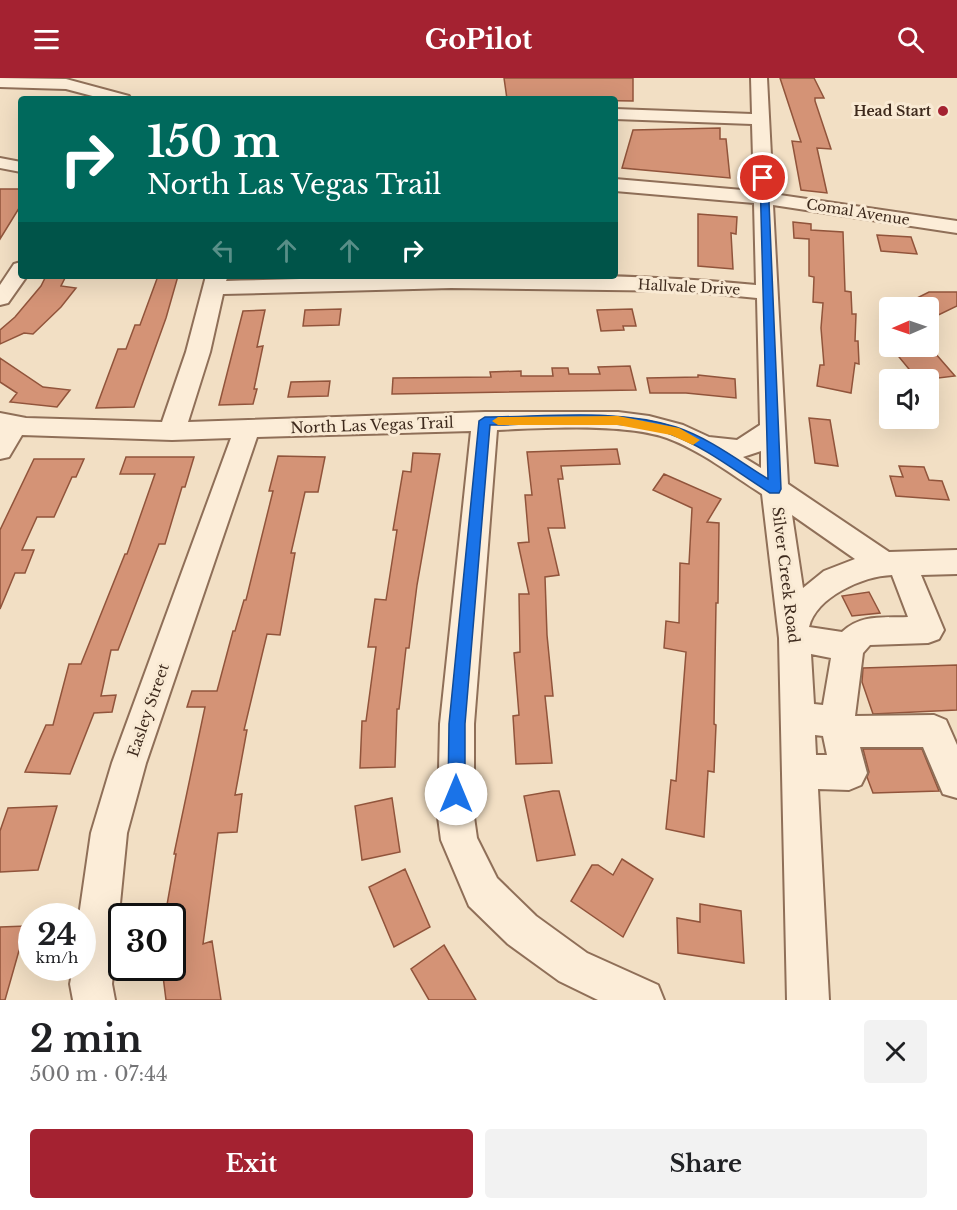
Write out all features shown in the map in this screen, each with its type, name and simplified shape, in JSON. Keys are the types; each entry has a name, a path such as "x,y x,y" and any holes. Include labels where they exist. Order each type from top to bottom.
{"street":[{"name":"Silver Creek Road","path":"759,78 775,489 794,630 808,1000"},
{"path":"0,82 66,84 112,96"},
{"path":"618,114 761,119"},
{"path":"0,162 18,166"},
{"name":"Comal Avenue","path":"618,185 764,198 957,227"},
{"path":"0,298 18,274"},
{"path":"172,431 198,352 216,282"},
{"name":"Hallvale Drive","path":"216,282 686,285 768,293"},
{"name":"North Las Vegas Trail","path":"8,424 172,431 485,421 618,420 674,431 701,444 893,564"},
{"path":"485,421 457,724 456,817 459,840 483,892 522,930 573,967 643,1000"},
{"path":"0,450 8,424"},
{"path":"701,444 734,452 753,445 773,428"},
{"name":"Easley Street","path":"94,1000 91,984 109,833 129,763 247,430"},
{"path":"848,647 794,630 811,598 832,581 843,575 893,564 957,562"},
{"path":"799,771 849,773 838,727 848,647 863,632 928,630 893,564"},
{"path":"796,716 838,727 934,730 955,782"}],"building":[{"path":"504,78 633,78 633,101 618,101 618,96 507,96"},
{"path":"780,78 814,78 824,98 815,98 815,101 831,149 817,148 827,193 801,190 792,141 801,142"},
{"path":"720,128 720,139 726,139 730,178 622,168 633,130"},
{"path":"0,189 18,189 18,210 0,239"},
{"path":"698,214 737,217 736,234 731,233 733,269 698,266"},
{"path":"793,222 811,224 811,230 843,232 845,291 851,292 852,314 856,314 855,341 858,341 859,364 855,363 851,393 817,386 820,365 824,365 821,328 823,303 813,302 814,277 809,276 809,239 794,238"},
{"path":"877,235 911,237 917,254 881,251"},
{"path":"44,279 64,279 61,286 76,288 61,307 33,334 24,333 0,344 0,330 15,317"},
{"path":"157,279 177,279 166,318 134,407 96,408 118,349 126,349 135,325 140,325"},
{"path":"929,292 957,292 957,306 939,315 939,297 919,297"},
{"path":"341,309 339,325 303,326 305,310"},
{"path":"632,309 636,326 623,326 624,330 601,331 597,310"},
{"path":"265,310 257,347 263,346 253,404 219,405 243,311"},
{"path":"899,357 938,357 955,376 939,378 939,369 909,369"},
{"path":"0,358 43,387 70,390 57,407 10,402 17,393 0,382"},
{"path":"630,366 636,390 392,394 393,378 491,377 490,372 521,371 521,376 553,376 552,368 568,368 569,374 600,374 598,367"},
{"path":"698,375 735,379 736,398 686,393 650,393 647,378 698,377"},
{"path":"330,381 328,396 288,397 291,382"},
{"path":"809,418 830,420 838,466 815,463"},
{"path":"617,449 620,464 561,466 563,479 558,479 565,528 548,528 559,575 545,577 547,635 553,696 545,696 552,763 516,764 513,716 519,715 514,653 520,652 519,594 529,594 518,543 529,542 525,495 532,495 527,452"},
{"path":"413,453 440,454 417,585 409,648 406,648 399,709 397,709 395,767 360,768 362,721 366,721 376,647 368,647 375,599 386,600 397,530 393,530 403,471 411,472"},
{"path":"278,456 325,457 318,492 305,492 291,553 295,553 280,635 267,634 244,730 247,730 235,795 242,794 237,832 218,833 203,944 212,941 221,1000 166,1000 164,981 186,981 186,903 167,903 176,854 174,854 205,707 187,707 192,691 217,691 233,631 235,631 244,600 246,600 273,491 269,491"},
{"path":"126,457 194,457 185,487 182,487 165,544 159,544 118,650 111,650 101,696 116,695 112,712 94,713 70,774 25,772 46,725 53,725 69,664 81,664 125,554 127,554 155,474 120,474"},
{"path":"34,459 84,459 76,477 72,477 54,517 37,517 22,550 34,550 25,573 15,573 0,609 0,530"},
{"path":"899,466 924,467 929,480 942,481 949,500 896,496 890,476 903,477"},
{"path":"664,474 721,499 707,522 719,523 714,772 708,771 704,837 666,829 671,780 676,781 686,652 664,648 666,621 679,623 680,563 689,564 692,508 653,490"},
{"path":"869,592 880,613 852,616 842,596"},
{"path":"957,665 957,710 873,714 862,682 863,668"},
{"path":"863,749 922,749 939,791 873,793 867,777 869,772"},
{"path":"559,791 575,855 537,861 524,796"},
{"path":"392,798 400,852 362,860 355,806"},
{"path":"57,806 38,870 0,872 0,831 8,808"},
{"path":"622,859 653,879 623,937 571,901 592,865 598,865 613,875"},
{"path":"405,869 430,927 394,947 369,887"},
{"path":"700,904 741,911 744,963 678,953 677,918 700,922"},
{"path":"18,926 18,954 5,1000 0,1000 0,927"},
{"path":"444,945 476,1000 429,1000 411,969"}],"slow traffic":[{"path":"498,421 618,420 674,431 693,440"}],"place":[{"name":"Head Start","path":"943,111"}],"route":[{"path":"456,794 457,724 485,421 618,420 649,425 674,431 701,444 775,489 763,178"}]}
